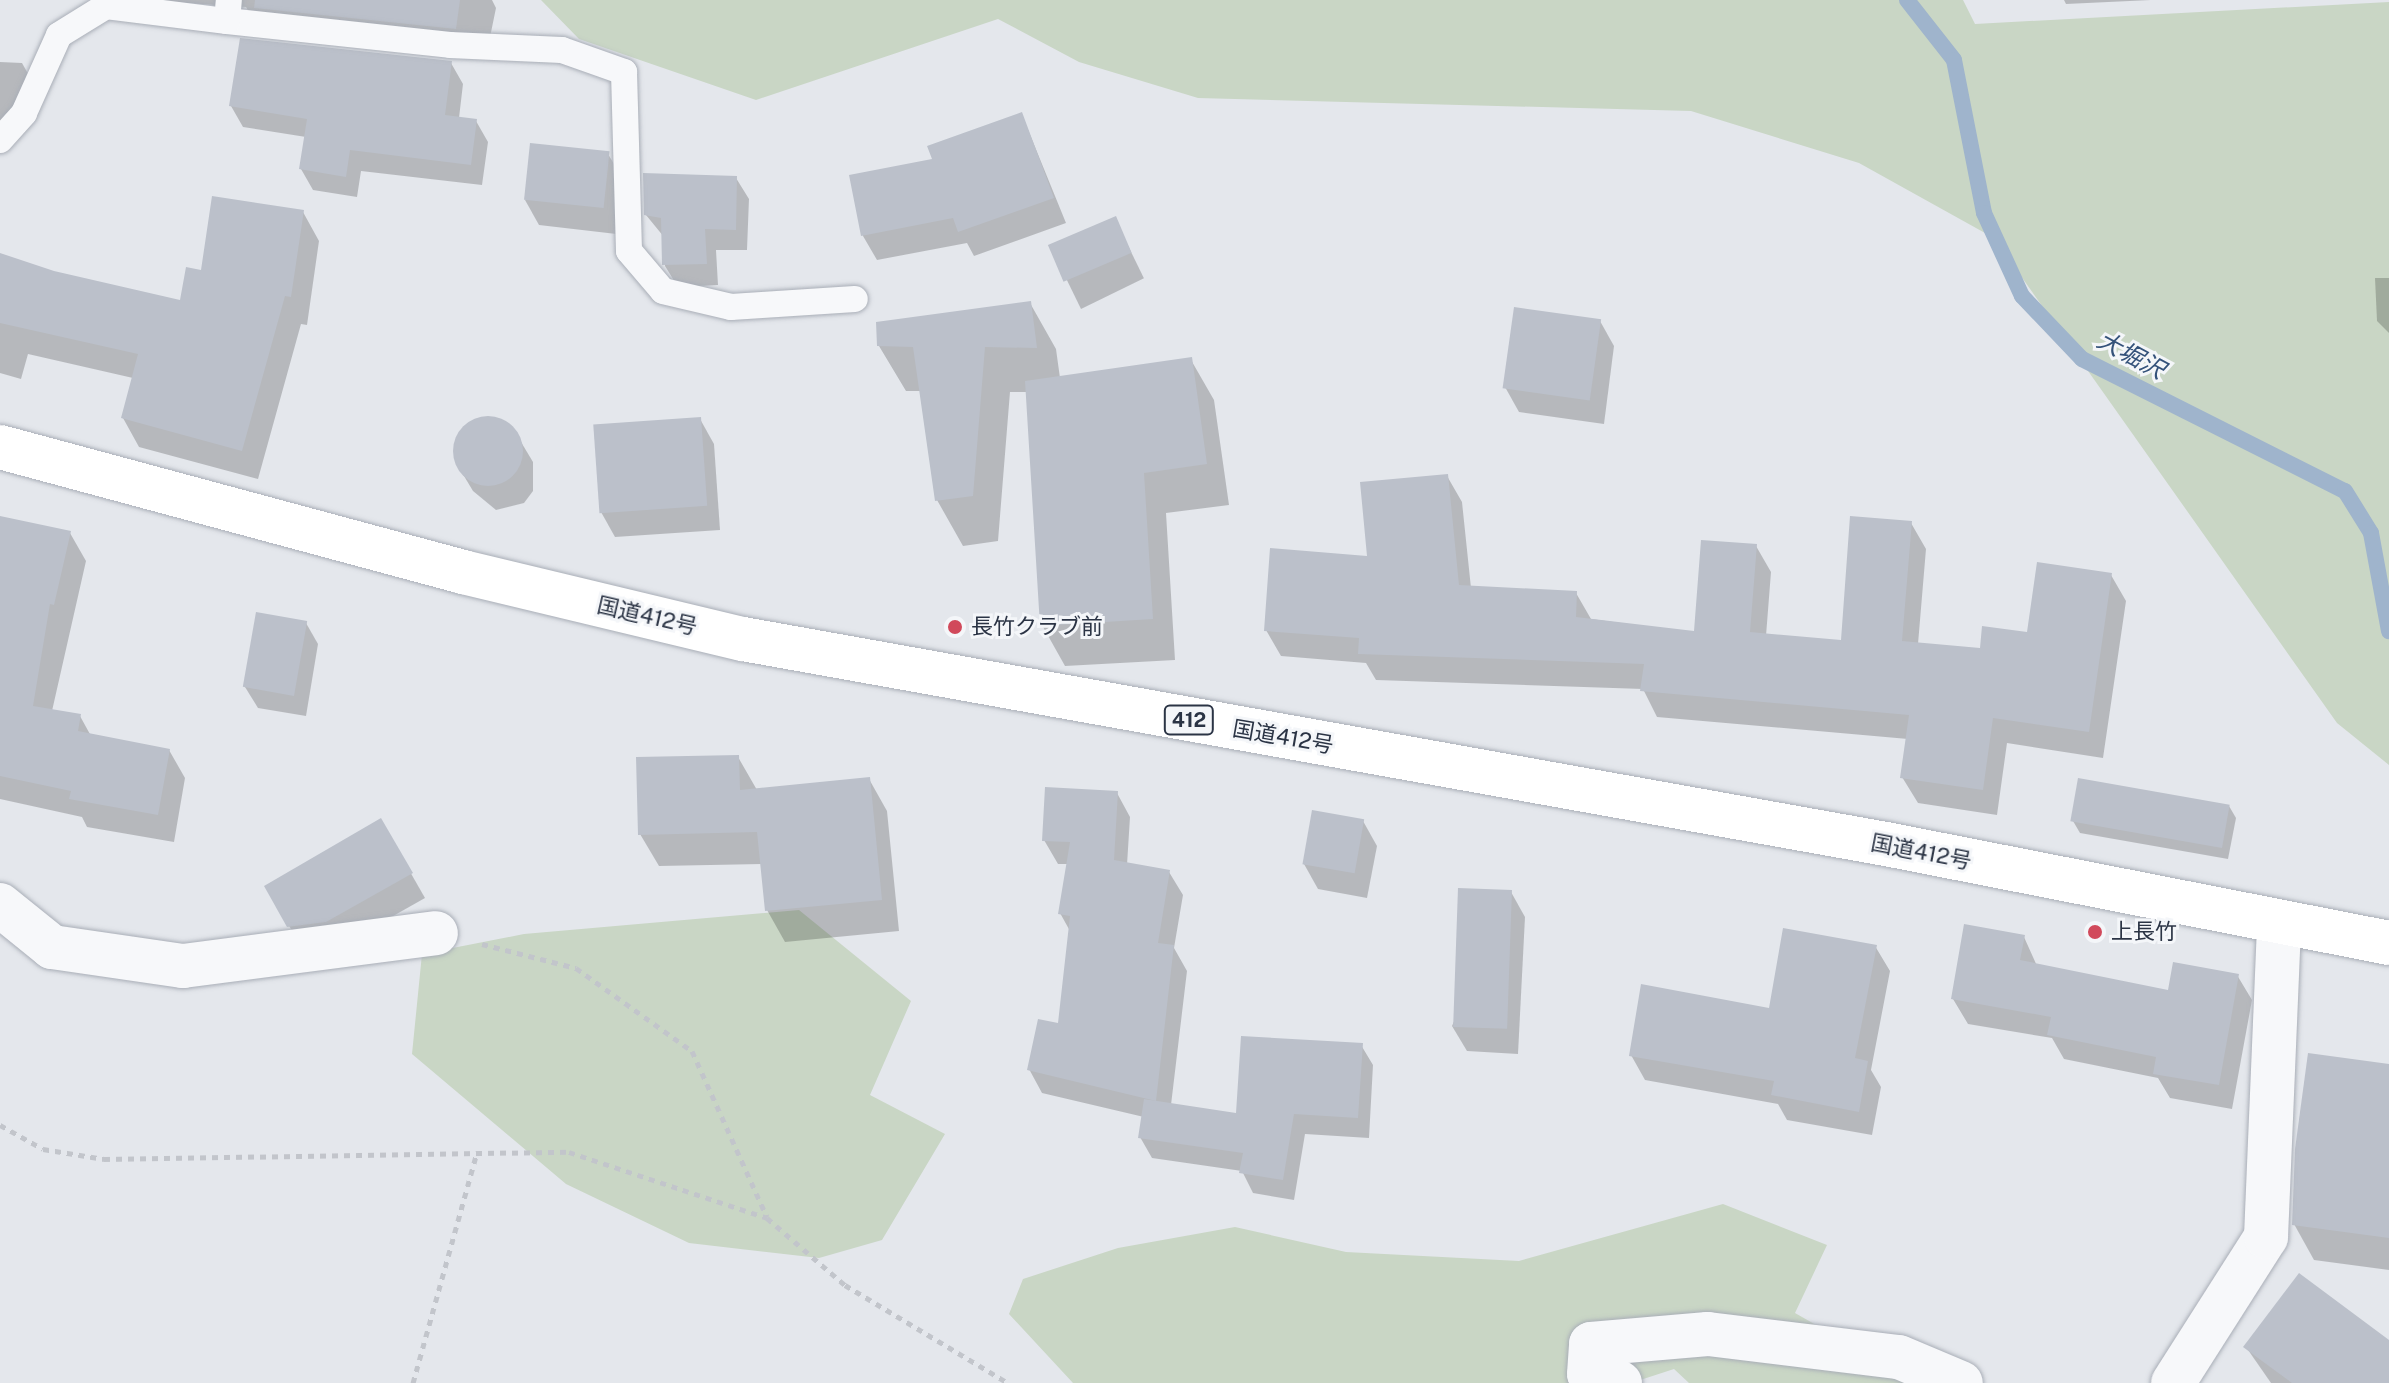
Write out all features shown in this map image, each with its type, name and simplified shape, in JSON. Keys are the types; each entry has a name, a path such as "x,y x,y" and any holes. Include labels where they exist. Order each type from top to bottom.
{"highway":[{"name":"国道412号","path":"0,447 463,572 743,639 1891,845 2389,943"}],"street":[{"path":"0,905 52,947 183,966 436,933"},
{"path":"2173,1383 2266,1237 2279,922"},
{"path":"1620,1383 1589,1374 1591,1344 1708,1334 1899,1357 1961,1383"}],"lane":[{"path":"0,140 24,113 59,35 106,6 228,10 450,45 562,50 624,72 629,251 663,291 731,307 855,299"}],"path":[{"path":"436,933 576,968 692,1051 767,1218"},
{"path":"0,1125 43,1149 104,1159 569,1152 767,1218 845,1285 1008,1383"},
{"path":"413,1383 477,1152"}],"green space":[{"path":"541,0 1963,0 1975,24 2389,2 2389,765 2337,723 1994,238 1859,163 1691,111 1198,98 1079,62 998,19 756,100 579,39"},
{"path":"799,910 911,1001 870,1095 945,1134 882,1240 819,1258 689,1243 566,1184 412,1054 422,954 524,934"},
{"path":"1723,1204 1827,1245 1795,1313 1918,1383 1689,1383 1674,1369 1631,1383 1073,1383 1009,1314 1023,1279 1118,1248 1235,1227 1346,1252 1519,1261"}],"building":[{"path":"255,0 460,0 456,29 254,8"},
{"path":"240,38 452,61 445,115 477,119 471,165 350,150 346,177 299,169 307,119 229,106"},
{"path":"1022,112 1054,198 958,232 953,218 861,236 849,175 932,159 927,146"},
{"path":"530,143 610,151 604,208 524,200"},
{"path":"643,173 737,176 736,230 705,229 707,264 662,265 661,218 644,215"},
{"path":"212,196 304,210 291,297 285,296 242,451 121,418 138,354 0,323 0,253 54,271 180,300 186,267 201,270"},
{"path":"1116,216 1132,253 1064,282 1048,245"},
{"path":"1031,301 1037,348 985,347 973,496 935,501 913,347 877,346 876,322"},
{"path":"1514,307 1601,319 1590,400 1503,388"},
{"path":"1192,357 1207,464 1144,473 1153,619 1040,626 1025,381"},
{"path":"488,416 513,426 523,451 513,476 488,486 463,476 453,451 463,426"},
{"path":"701,417 707,506 599,513 593,425"},
{"path":"1448,474 1459,585 1577,591 1576,617 1694,631 1701,540 1757,544 1750,632 1841,640 1850,516 1912,521 1902,641 1980,648 1982,626 2027,632 2037,562 2112,573 2089,732 1993,718 1983,790 1900,778 1909,715 1640,691 1644,664 1358,654 1359,638 1264,631 1270,548 1367,556 1360,482"},
{"path":"0,516 71,531 54,605 50,604 33,706 81,714 78,731 170,749 158,815 69,799 71,791 0,776"},
{"path":"256,612 307,621 294,696 243,687"},
{"path":"739,755 740,790 870,777 882,900 765,911 757,832 638,835 636,757"},
{"path":"2078,778 2230,805 2222,848 2070,821"},
{"path":"1045,787 1118,791 1114,860 1170,870 1158,943 1174,945 1156,1101 1027,1070 1038,1019 1058,1023 1070,916 1058,914 1070,842 1042,841"},
{"path":"1312,810 1364,819 1355,873 1302,864"},
{"path":"381,818 413,873 326,922 287,927 264,886"},
{"path":"1458,888 1512,890 1507,1029 1453,1027"},
{"path":"1964,924 2025,935 2020,960 2168,990 2173,962 2239,974 2219,1085 2153,1074 2156,1057 2047,1035 2051,1017 1951,999"},
{"path":"1783,928 1877,945 1855,1058 1868,1061 1859,1112 1771,1095 1774,1081 1629,1056 1641,984 1769,1008"},
{"path":"1241,1036 1363,1043 1358,1118 1294,1114 1283,1180 1239,1173 1243,1153 1138,1138 1144,1099 1236,1113"},
{"path":"2308,1053 2389,1064 2389,1238 2292,1225 2295,1149"},
{"path":"2299,1273 2389,1340 2389,1383 2292,1383 2243,1347"}],"waterway":[{"name":"大堀沢","path":"1907,0 1954,60 1984,213 2022,296 2082,359 2345,491 2371,533 2389,631"}],"place":[{"name":"長竹クラブ前","path":"955,627"},
{"name":"上長竹","path":"2095,932"}]}
